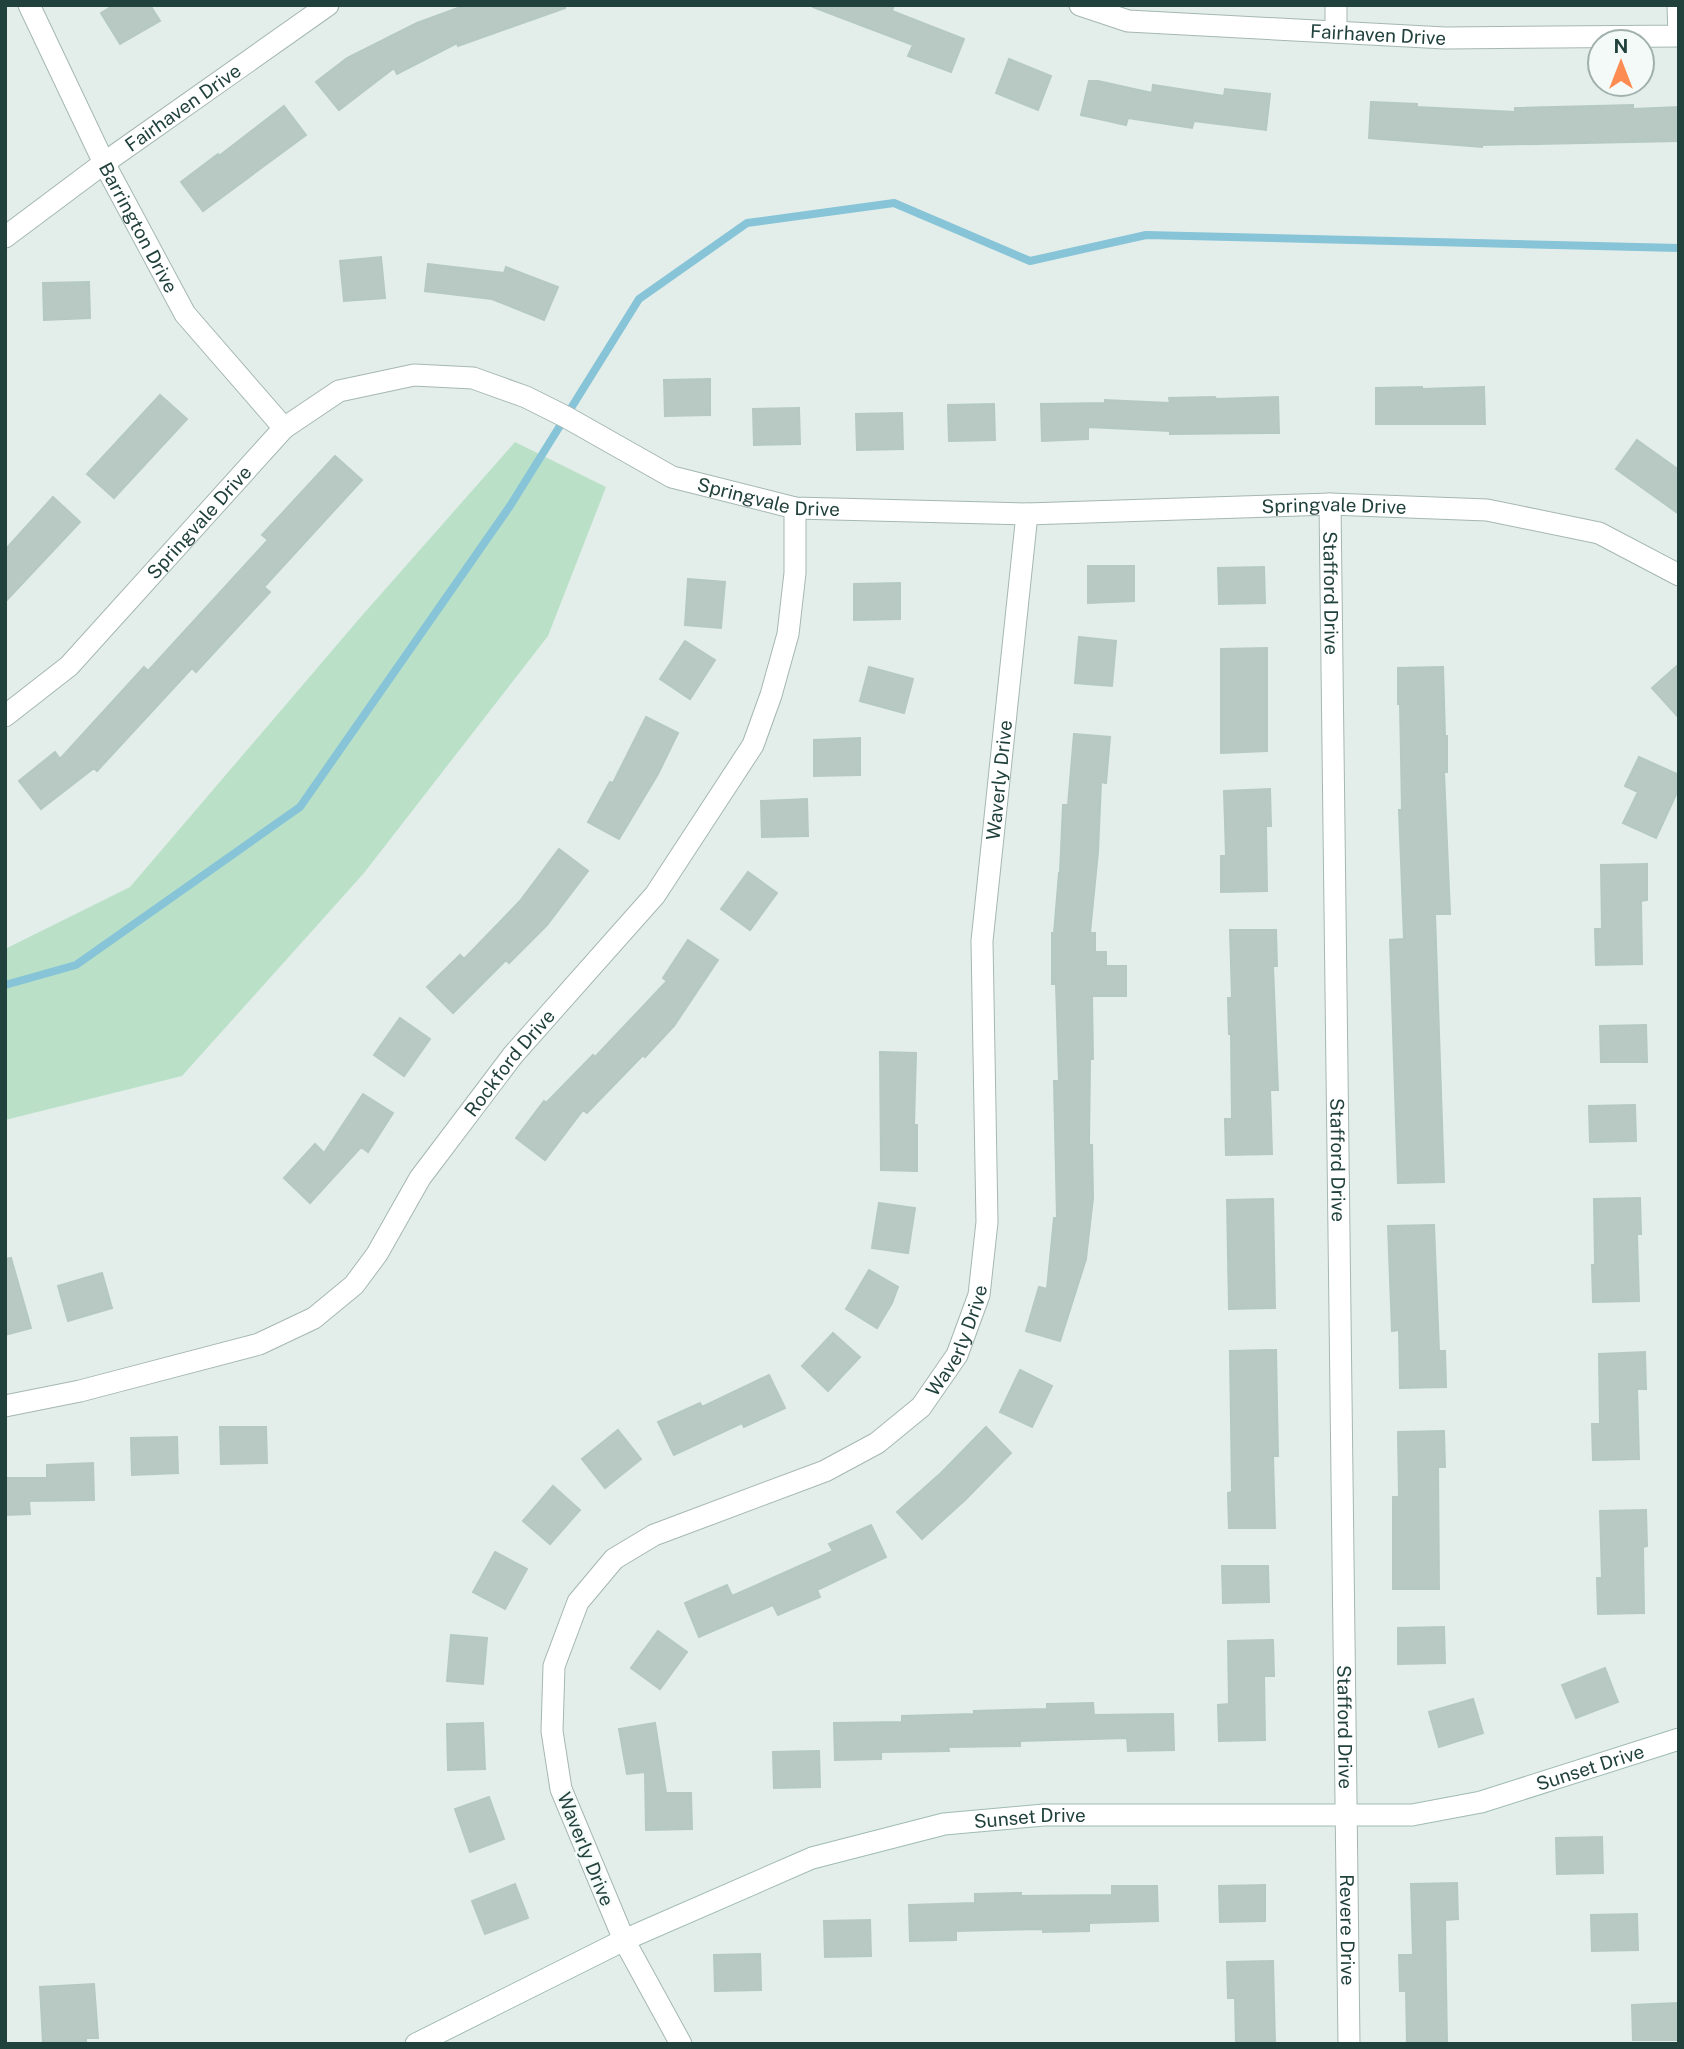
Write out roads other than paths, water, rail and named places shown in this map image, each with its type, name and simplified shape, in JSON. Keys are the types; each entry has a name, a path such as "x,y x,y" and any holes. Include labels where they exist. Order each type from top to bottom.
{"street":[{"name":"Barrington Drive","path":"29,5 104,163 186,314 284,428"},
{"name":"Fairhaven Drive","path":"5,237 104,163 328,5"},
{"name":"Fairhaven Drive","path":"1080,5 1128,21 1445,38 1679,36"},
{"path":"1336,5 1336,32"},
{"path":"1678,5 1679,36"},
{"name":"Springvale Drive","path":"5,716 69,666 284,428 339,391 414,375 473,378 526,397 672,477 795,508 1027,514 1331,504 1487,510 1599,533 1679,575"},
{"name":"Stafford Drive","path":"1331,504 1347,1815"},
{"name":"Rockford Drive","path":"5,1406 80,1391 259,1344 314,1318 354,1285 377,1254 420,1178 513,1055 655,895 753,746 788,634 795,573 795,508"},
{"name":"Waverly Drive","path":"624,1940 561,1789 552,1731 554,1666 578,1602 614,1559 654,1535 825,1471 877,1443 921,1406 957,1355 979,1295 987,1222 982,941 1027,514"},
{"name":"Sunset Drive","path":"416,2044 624,1940 812,1858 944,1824 1044,1815 1412,1815 1481,1802 1679,1739"},
{"name":"Revere Drive","path":"1347,1815 1349,2044"},
{"path":"624,1940 681,2044"}],"waterway":[{"path":"5,985 76,965 300,807 510,506 639,299 747,223 894,203 1030,261 1146,235 1679,248"}]}
